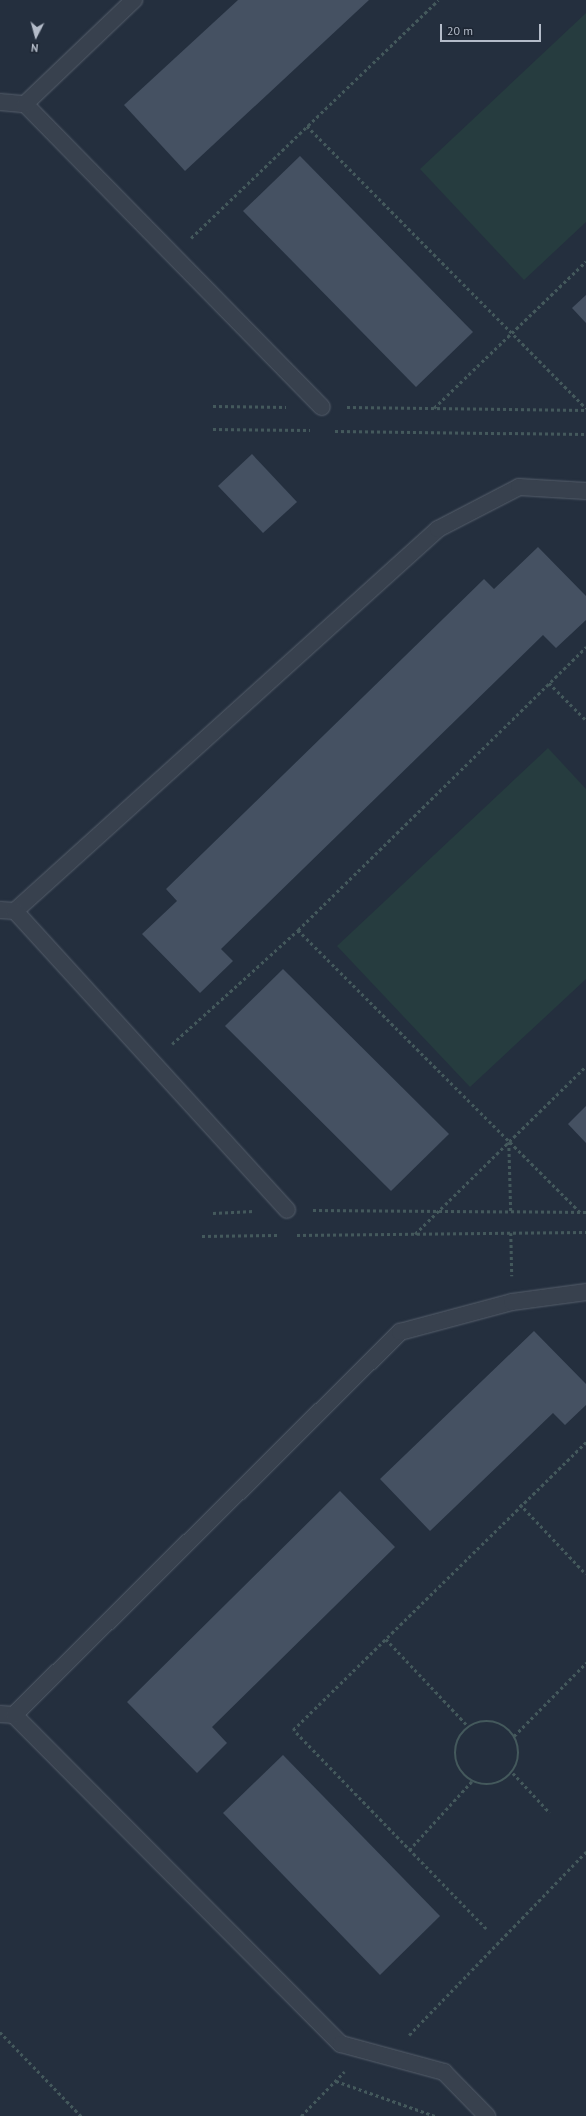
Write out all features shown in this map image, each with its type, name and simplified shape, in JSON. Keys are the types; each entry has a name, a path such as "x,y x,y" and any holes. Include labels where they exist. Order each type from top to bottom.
{"lane":[{"path":"25,104 134,0"},
{"path":"0,102 25,104 322,407"},
{"path":"287,1210 152,1062 8,910 438,529 519,487 586,491"},
{"path":"487,2116 444,2072 341,2044 7,1714 400,1332 512,1302 586,1292"}],"path":[{"path":"174,255 438,0"},
{"path":"307,126 586,409"},
{"path":"434,408 586,261"},
{"path":"213,406 586,409"},
{"path":"213,429 316,430"},
{"path":"332,430 586,434"},
{"path":"152,1062 298,930 586,647"},
{"path":"549,683 586,720"},
{"path":"298,930 580,1212"},
{"path":"415,1234 586,1066"},
{"path":"509,1141 510,1212"},
{"path":"213,1213 287,1210 436,1213 586,1212"},
{"path":"289,1235 586,1232"},
{"path":"511,1233 512,1302"},
{"path":"202,1236 281,1235"},
{"path":"486,1929 293,1730 520,1504 586,1442"},
{"path":"520,1504 586,1574"},
{"path":"386,1639 469,1727"},
{"path":"514,1736 586,1663"},
{"path":"484,1721 496,1722 514,1736 519,1748 512,1773 494,1784 472,1781 463,1774 455,1752 457,1741 469,1727 484,1721"},
{"path":"512,1773 550,1813"},
{"path":"409,1850 472,1781"},
{"path":"388,2057 586,1852"},
{"path":"0,2032 81,2116"},
{"path":"301,2116 365,2050"},
{"path":"336,2080 435,2116"}],"green space":[{"path":"586,13 586,222 524,280 420,169"},
{"path":"548,748 586,789 586,979 470,1087 337,946"}],"building":[{"path":"238,0 369,0 185,171 124,105"},
{"path":"300,156 473,332 416,387 243,211"},
{"path":"586,295 586,323 572,308"},
{"path":"252,454 297,502 263,533 218,486"},
{"path":"538,547 586,596 586,620 556,648 543,635 221,949 233,961 200,993 142,934 177,901 166,889 484,579 494,589"},
{"path":"283,969 449,1134 391,1191 225,1026"},
{"path":"586,1106 586,1143 568,1124"},
{"path":"534,1331 586,1384 586,1405 565,1425 553,1413 430,1531 380,1479"},
{"path":"340,1491 395,1547 212,1727 227,1743 197,1773 127,1702"},
{"path":"283,1755 440,1916 380,1975 223,1813"}]}
